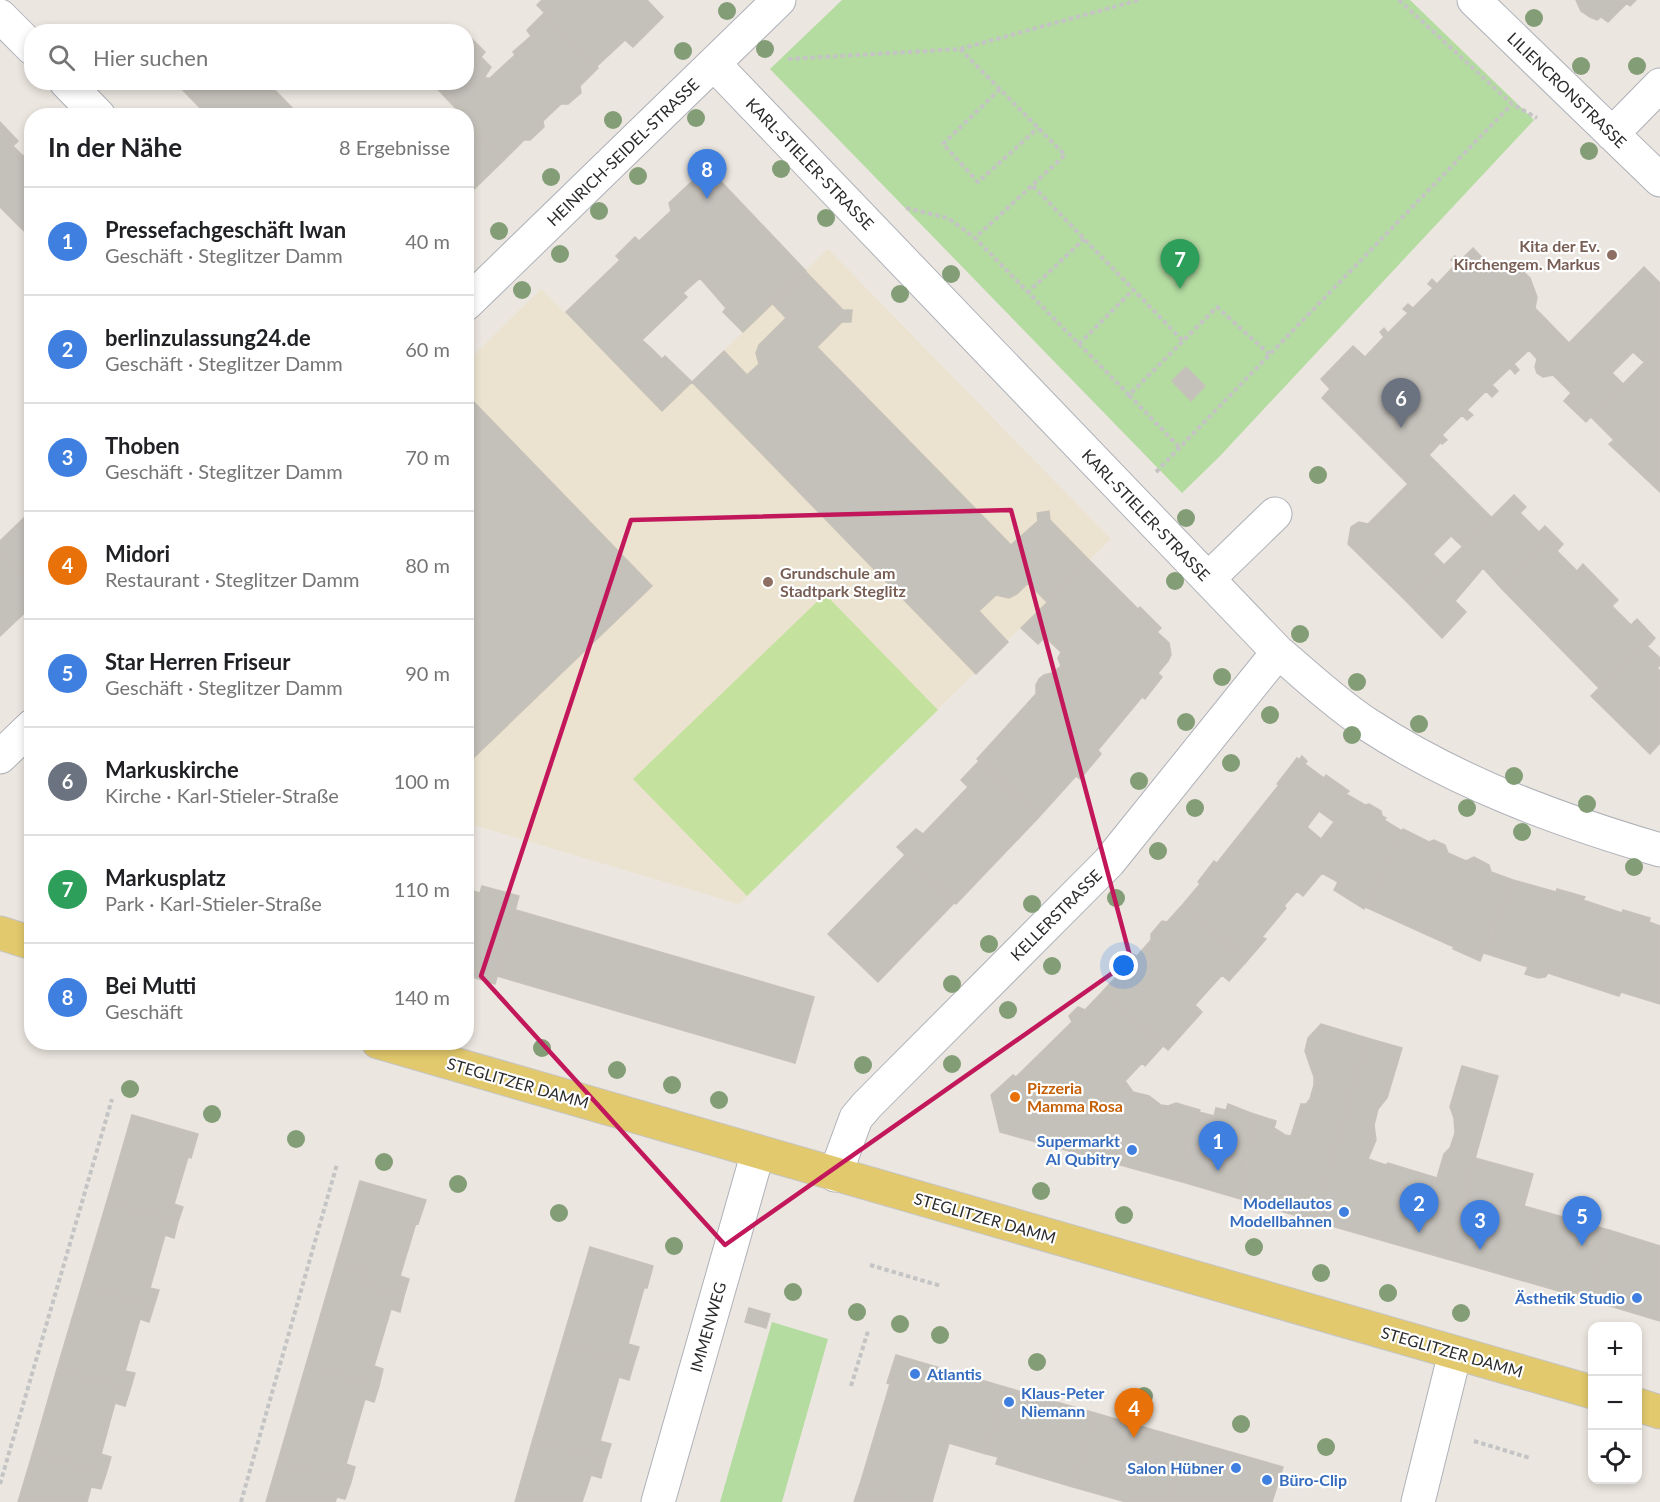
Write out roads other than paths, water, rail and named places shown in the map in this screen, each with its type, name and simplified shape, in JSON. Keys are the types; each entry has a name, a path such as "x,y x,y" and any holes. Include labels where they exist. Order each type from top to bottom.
{"main road":[{"path":"0,933 24,940"},
{"name":"STEGLITZER DAMM","path":"406,1050 1588,1391"},
{"path":"1642,1406 1660,1412"}],"street":[{"name":"HEINRICH-SEIDEL-STRASSE","path":"474,296 779,0"},
{"name":"LILIENCRONSTRASSE","path":"1474,0 1660,180"},
{"path":"0,16 24,40"},
{"name":"KARL-STIELER-STRASSE","path":"714,64 1278,652 1365,723 1421,756 1518,803 1660,850"},
{"path":"1612,134 1660,85"},
{"path":"74,90 91,108"},
{"path":"1208,579 1275,514"},
{"name":"KELLERSTRASSE","path":"835,1175 856,1118 867,1105 1109,862 1278,652"},
{"path":"0,757 24,734"},
{"name":"IMMENWEG","path":"658,1502 759,1152"},
{"path":"1418,1502 1455,1353"}],"place":[{"name":"Bei Mutti","path":"707,199"},
{"name":"Kita der Ev. Kirchengem. Markus","path":"1612,255"},
{"name":"Markusplatz","path":"1180,289"},
{"name":"Markuskirche","path":"1401,428"},
{"name":"Grundschule am Stadtpark Steglitz","path":"768,582"},
{"name":"Pizzeria Mamma Rosa","path":"1015,1097"},
{"name":"Supermarkt Al Qubitry","path":"1132,1150"},
{"name":"Pressefachgeschäft Iwan","path":"1218,1171"},
{"name":"Modellautos Modellbahnen","path":"1344,1212"},
{"name":"berlinzulassung24.de","path":"1419,1233"},
{"name":"Star Herren Friseur","path":"1582,1246"},
{"name":"Thoben","path":"1480,1250"},
{"name":"Ästhetik Studio","path":"1637,1298"},
{"name":"Atlantis","path":"915,1374"},
{"name":"Klaus-Peter Niemann","path":"1009,1402"},
{"name":"Midori","path":"1134,1438"},
{"name":"Salon Hübner","path":"1236,1468"},
{"name":"Büro-Clip","path":"1267,1480"}]}
